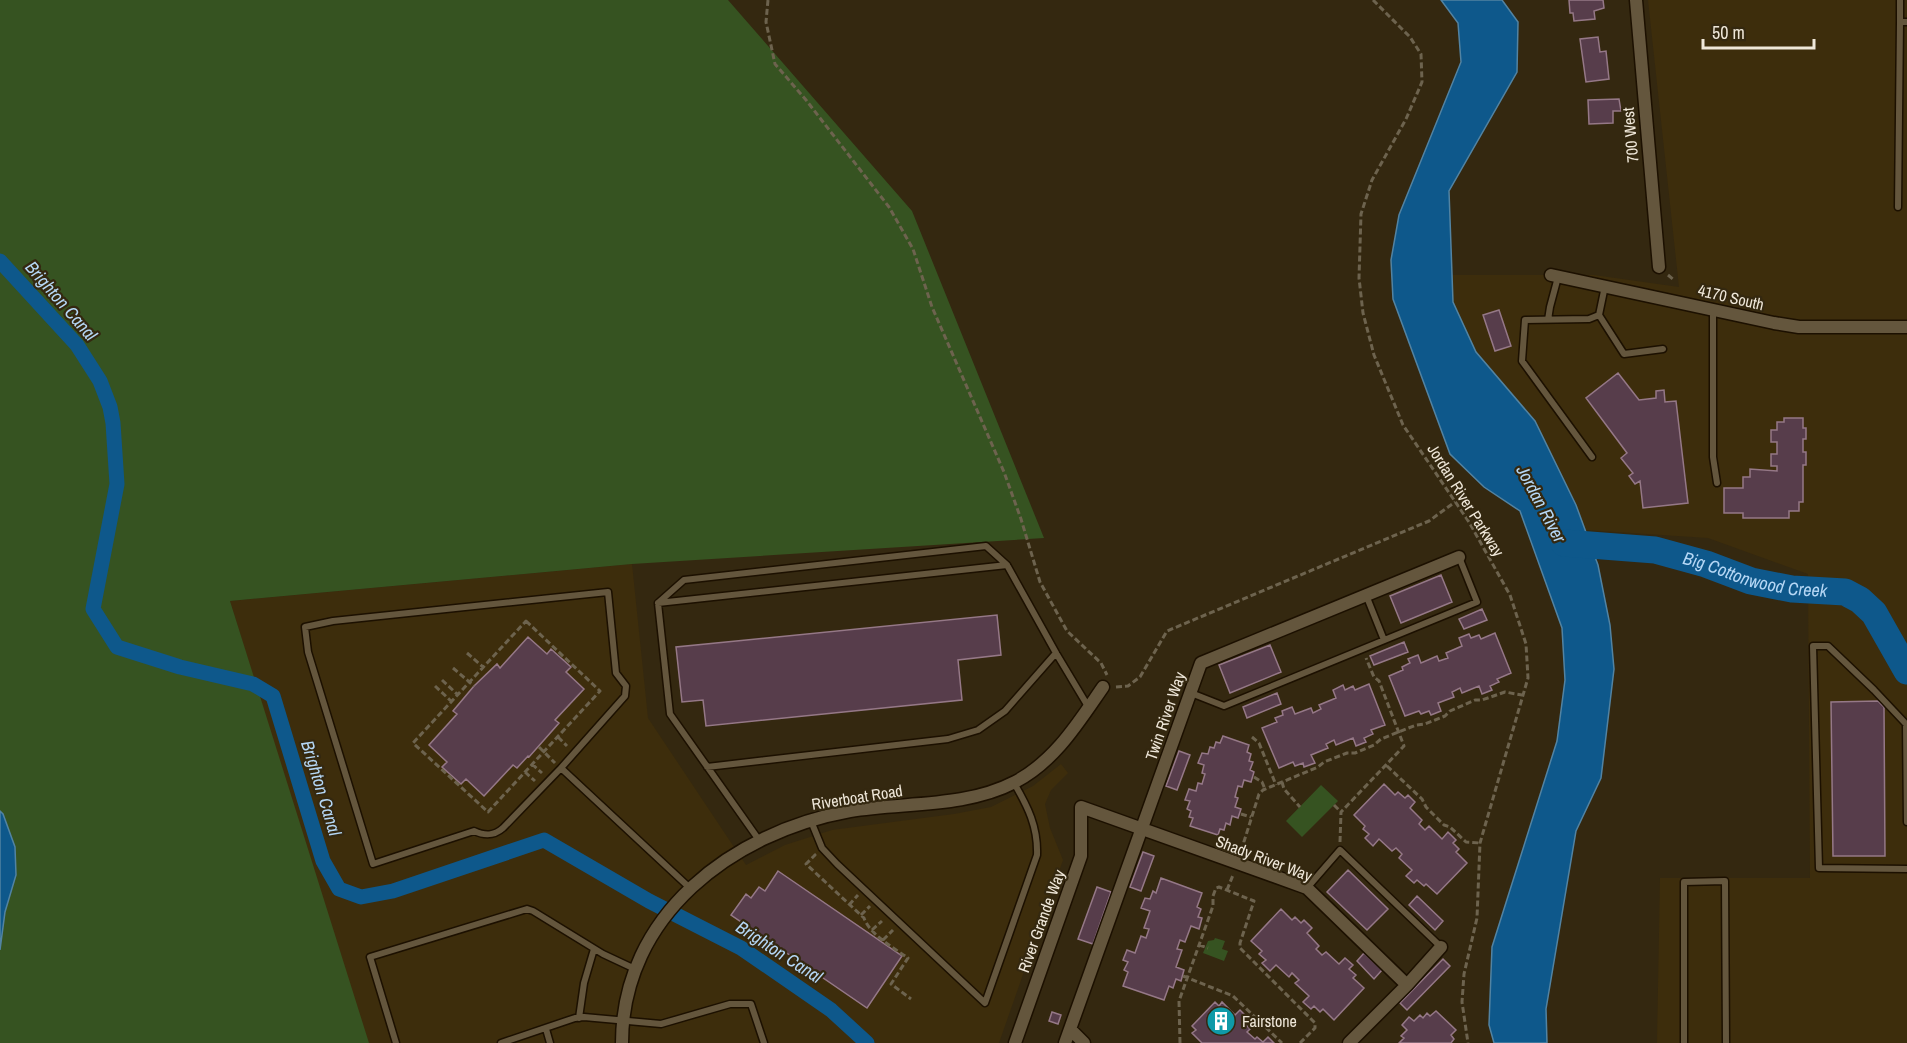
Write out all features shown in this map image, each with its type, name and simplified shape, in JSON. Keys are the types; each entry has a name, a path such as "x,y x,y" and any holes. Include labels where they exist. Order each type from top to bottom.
{"street":[{"name":"700 West","path":"1636,0 1659,267"},
{"name":"4170 South","path":"1555,276 1799,327 1907,327"},
{"name":"Twin River Way","path":"1065,1043 1201,663 1459,557"},
{"name":"Riverboat Road","path":"622,1043 625,1002 635,969 662,920 691,889 720,864 759,840 811,820 853,811 977,795 1014,783 1054,754 1066,741 1103,687"},
{"name":"Shady River Way","path":"1081,807 1307,888 1407,985"},
{"name":"River Grande Way","path":"1015,1043 1081,856 1081,807"},
{"path":"1349,1043 1441,947"},
{"path":"1070,1029 1084,1043"}],"lane":[{"path":"1898,207 1903,22 1900,0"},
{"path":"1548,320 1555,276"},
{"path":"1605,286 1599,315 1624,354 1663,350"},
{"path":"1713,309 1713,457 1717,483"},
{"path":"1592,457 1522,361 1525,320 1588,320 1599,315"},
{"path":"658,603 684,580 986,546 1007,565 1089,708"},
{"path":"1190,693 1224,706 1477,602 1459,557"},
{"path":"658,603 1007,565"},
{"path":"608,592 616,673 626,686 625,696 561,768 495,834 486,835 474,831 373,864 308,652 305,627 333,621 608,592"},
{"path":"1366,595 1384,640"},
{"path":"658,603 670,714 759,840"},
{"path":"1907,822 1906,724 1828,646 1813,646 1819,868 1907,869"},
{"path":"707,767 948,739 978,730 1005,711 1056,653"},
{"path":"561,768 691,889"},
{"path":"811,820 822,848 837,864 985,1003 1036,861 1035,826 1014,783"},
{"path":"1307,888 1340,850 1441,947"},
{"path":"1684,1043 1684,882 1725,882 1726,1043"},
{"path":"396,1043 370,957 527,909 533,910 594,949 635,969"},
{"path":"579,1018 584,983 594,949"},
{"path":"501,1043 579,1018 662,1024 730,1004 751,1004 764,1043"},
{"path":"546,1029 550,1043"}],"path":[{"path":"768,0 766,22 775,64 889,207 913,249 932,307 1004,472 1040,582 1067,631 1101,663 1107,674 1103,687 1128,686 1140,677 1167,631 1429,521 1455,502"},
{"name":"Jordan River Parkway","path":"1373,0 1410,37 1421,54 1422,82 1406,119 1372,180 1361,214 1359,278 1363,313 1374,355 1403,425 1469,522 1510,595 1526,644 1528,678 1480,843 1477,918 1464,974 1462,1002 1468,1043"},
{"path":"526,621 600,691 488,812 413,743 483,668 526,621"},
{"path":"1340,850 1341,812 1404,746 1363,649"},
{"path":"467,653 483,668"},
{"path":"453,668 474,686"},
{"path":"442,680 458,694"},
{"path":"435,686 451,701"},
{"path":"1227,890 1259,794 1265,789 1324,762 1347,753 1355,753 1437,716 1445,716 1450,711 1475,700 1490,698 1505,692 1522,695"},
{"path":"1487,693 1490,698"},
{"path":"1252,737 1258,742 1276,785"},
{"path":"1360,745 1363,749"},
{"path":"539,747 561,768"},
{"path":"1387,766 1422,799 1426,807 1444,825 1450,827 1466,842 1480,843"},
{"path":"1254,777 1262,782 1265,789"},
{"path":"1282,782 1284,789 1300,807"},
{"path":"1334,805 1341,812"},
{"path":"1241,814 1251,818"},
{"path":"811,849 815,855 806,864 864,918 866,925 908,958 891,984 911,999"},
{"path":"1180,1043 1179,1001 1185,977 1213,906 1213,896 1216,888 1219,887 1254,901 1240,948 1316,1025 1302,1042"},
{"path":"1202,923 1206,925"},
{"path":"1199,945 1208,948"},
{"path":"1185,977 1233,996 1274,1039 1282,1043"},
{"path":"1302,1010 1306,1006"}],"shaded area":[{"path":"1648,0 1907,0 1907,1043 1657,1043 1660,878 1810,878 1808,574 1708,538 1585,530 1576,505 1535,421 1476,352 1453,302 1452,275 1594,275 1679,287"},
{"path":"632,564 648,718 746,865 785,845 832,830 991,807 1033,786 1061,764 1068,773 1051,790 1045,804 1050,828 1063,860 999,1043 365,1043 230,601"}],"green space":[{"path":"0,0 728,0 912,211 1044,538 632,564 230,601 369,1043 0,1043"},
{"path":"1321,785 1338,801 1302,837 1286,821"},
{"path":"1215,938 1225,941 1222,949 1228,951 1224,961 1203,953 1208,941"}],"water":[{"name":"Jordan River","path":"1441,0 1502,0 1518,22 1517,72 1449,191 1453,302 1476,352 1535,421 1576,505 1598,565 1610,625 1614,669 1601,778 1576,831 1546,1009 1547,1043 1494,1043 1489,1025 1492,947 1557,741 1565,680 1562,628 1520,511 1484,487 1450,454 1393,299 1391,260 1399,215 1461,62 1458,23"},
{"path":"0,811 15,847 16,875 5,912 0,950"}],"building":[{"path":"1569,0 1603,0 1604,8 1594,11 1595,19 1574,21 1573,13 1570,13"},
{"path":"1598,37 1600,52 1606,51 1609,79 1586,82 1580,39"},
{"path":"1619,99 1621,111 1613,111 1613,123 1589,124 1588,100"},
{"path":"1499,310 1511,346 1495,351 1483,315"},
{"path":"1618,373 1639,400 1656,398 1656,391 1664,390 1665,402 1676,401 1688,503 1643,508 1640,481 1635,484 1629,476 1633,473 1621,458 1627,453 1586,398"},
{"path":"1784,418 1803,418 1803,428 1806,428 1806,439 1803,439 1806,465 1803,465 1803,502 1799,502 1799,511 1789,511 1789,518 1743,518 1743,513 1724,513 1724,488 1743,488 1743,477 1750,477 1750,469 1777,471 1777,466 1771,466 1771,454 1777,454 1777,442 1771,442 1771,430 1777,430 1777,422 1784,422"},
{"path":"1441,575 1452,602 1401,623 1390,596"},
{"path":"1482,609 1487,620 1464,629 1459,619"},
{"path":"997,615 1001,655 958,660 962,700 706,726 703,700 682,702 676,647"},
{"path":"1495,633 1511,673 1497,679 1499,682 1490,686 1492,690 1482,694 1479,686 1462,693 1460,688 1452,692 1454,697 1438,703 1441,711 1431,715 1429,711 1421,714 1419,711 1405,716 1389,676 1403,670 1402,667 1410,663 1408,659 1418,655 1421,663 1437,656 1439,661 1448,658 1446,653 1462,646 1459,638 1469,634 1471,638 1479,635 1481,639"},
{"path":"528,637 547,654 551,649 571,667 566,672 584,689 555,720 559,723 529,757 517,768 513,765 484,796 466,779 461,784 442,767 447,762 429,745 457,714 453,711 474,686 497,664 500,668"},
{"path":"1404,642 1408,652 1374,665 1370,656"},
{"path":"1270,645 1281,672 1230,693 1219,665"},
{"path":"1369,684 1385,725 1371,730 1373,734 1364,738 1366,742 1356,746 1353,738 1336,745 1334,740 1326,744 1328,748 1311,755 1315,763 1304,767 1303,763 1295,766 1293,762 1279,768 1262,728 1277,722 1275,718 1283,715 1282,711 1292,707 1295,714 1311,708 1313,713 1321,709 1319,705 1336,698 1333,690 1343,685 1345,690 1353,686 1355,690"},
{"path":"1277,693 1281,704 1247,718 1243,707"},
{"path":"1878,701 1884,707 1885,856 1833,856 1831,702"},
{"path":"1223,736 1249,745 1247,752 1251,754 1249,761 1253,762 1250,770 1254,772 1251,782 1244,780 1242,787 1238,786 1235,807 1241,809 1238,818 1232,816 1230,825 1226,823 1224,830 1220,829 1218,835 1190,826 1193,818 1189,817 1191,811 1187,809 1190,801 1185,800 1189,789 1196,791 1198,783 1202,784 1205,774 1202,773 1204,765 1198,763 1202,753 1208,754 1210,747 1214,748 1216,742 1220,743"},
{"path":"1179,751 1190,755 1177,790 1166,786"},
{"path":"1384,784 1395,795 1398,792 1405,798 1408,795 1415,802 1410,808 1422,820 1419,824 1425,830 1429,826 1442,839 1448,832 1456,840 1453,843 1459,849 1456,852 1467,863 1437,894 1426,884 1424,886 1417,880 1414,883 1406,876 1412,870 1399,858 1402,854 1396,848 1392,851 1379,839 1373,846 1365,838 1369,834 1363,829 1365,826 1354,815"},
{"path":"1143,852 1154,856 1141,891 1130,887"},
{"path":"1348,870 1388,909 1367,930 1327,892"},
{"path":"778,871 902,956 867,1008 731,915 746,894 751,898 759,887 765,891"},
{"path":"1161,878 1202,893 1197,907 1201,909 1198,917 1202,918 1199,929 1191,926 1185,942 1180,940 1177,949 1182,950 1176,967 1184,970 1181,981 1176,979 1173,988 1169,986 1164,1000 1123,986 1128,972 1124,970 1128,962 1123,960 1127,950 1135,953 1141,936 1146,938 1149,929 1144,928 1150,911 1141,908 1145,898 1150,899 1153,891 1156,893"},
{"path":"1097,887 1111,892 1093,944 1078,939"},
{"path":"1417,896 1443,921 1435,930 1409,905"},
{"path":"1281,909 1292,920 1295,917 1301,923 1304,920 1312,928 1307,933 1319,946 1316,949 1322,955 1326,952 1339,964 1345,958 1353,965 1349,969 1356,975 1353,978 1364,988 1334,1020 1323,1009 1320,1012 1314,1006 1311,1009 1303,1002 1309,996 1295,983 1299,980 1292,973 1289,977 1276,965 1270,971 1262,963 1266,960 1259,954 1262,951 1251,941"},
{"path":"1364,953 1382,970 1374,979 1357,961"},
{"path":"1443,959 1450,966 1407,1010 1400,1003"},
{"name":"Fairstone","path":"1215,1002 1219,1006 1222,1002 1235,1015 1240,1010 1248,1018 1244,1023 1250,1029 1247,1032 1255,1039 1257,1037 1263,1042 1268,1037 1274,1043 1202,1043 1192,1033 1196,1030 1192,1026"},
{"path":"1436,1011 1456,1030 1451,1035 1454,1039 1451,1043 1399,1043 1404,1038 1401,1036 1407,1030 1402,1025 1409,1017 1414,1021 1420,1015 1423,1018 1427,1013 1430,1016"},
{"path":"1052,1012 1061,1015 1058,1024 1049,1021"}],"waterway":[{"name":"Brighton Canal","path":"0,261 77,345 100,381 110,407 117,484 93,609 117,647 180,667 253,684 273,696 323,861 339,889 361,897 393,891 544,840 649,901 741,948 831,1010 867,1043"},
{"name":"Big Cottonwood Creek","path":"1564,543 1655,550 1706,564 1751,581 1792,589 1845,592 1860,600 1874,613 1907,671"}],"place":[{"name":"Fairstone","path":"1221,1021"}]}
